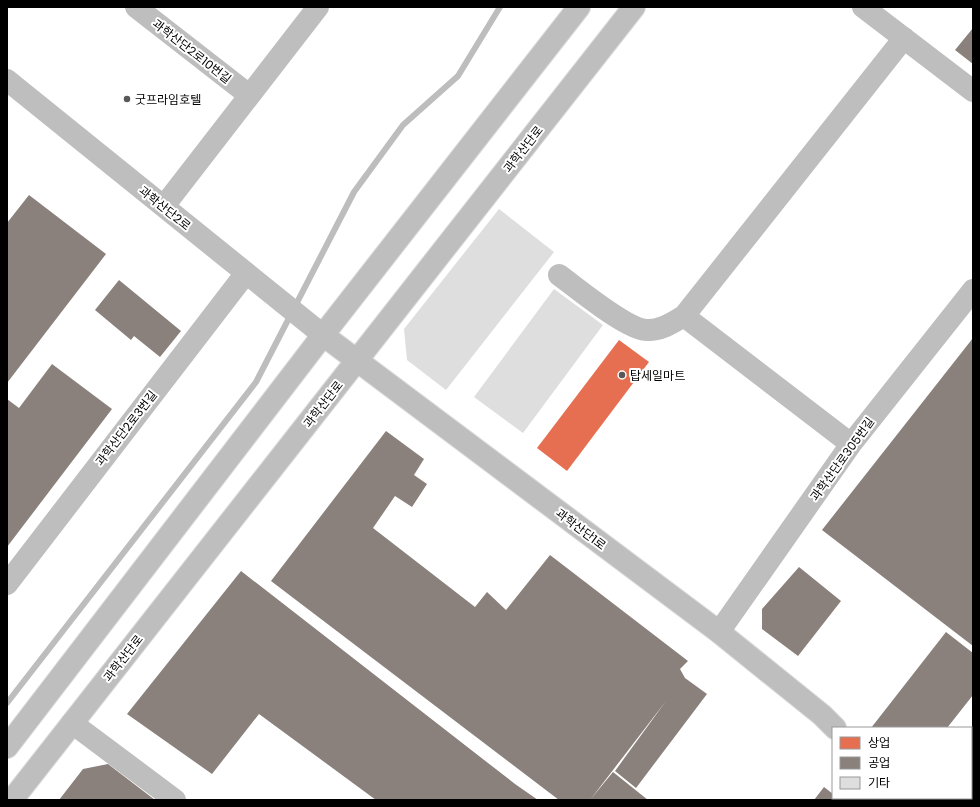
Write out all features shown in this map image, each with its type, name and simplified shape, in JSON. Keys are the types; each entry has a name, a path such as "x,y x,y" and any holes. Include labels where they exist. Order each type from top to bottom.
{"main road":[{"name":"과학산단2로10번길","path":"136,7 249,95"},
{"path":"164,206 318,7"},
{"path":"7,747 323,335 579,7"},
{"name":"과학산단로","path":"12,800 634,7"},
{"path":"863,7 973,91"},
{"path":"559,275 626,323 646,331 658,330 684,316 904,38"},
{"name":"과학산단2로","path":"7,80 323,335"},
{"name":"과학산단2로3번길","path":"7,584 246,273"},
{"name":"과학산단로305번길","path":"719,632 851,444 973,290"},
{"path":"684,316 851,444"},
{"name":"과학산단1로","path":"323,335 719,632 822,715 834,727"},
{"path":"72,723 175,800"}],"building: 상업":[{"path":"619,340 649,362 567,471 537,448"}],"building: 공업":[{"path":"973,28 973,64 955,50"},
{"path":"29,195 106,254 7,383 7,223"},
{"path":"119,280 181,331 160,357 134,336 131,340 95,310"},
{"path":"973,338 973,646 822,530"},
{"path":"52,364 112,409 7,547 7,399 19,408"},
{"path":"386,431 424,459 414,475 427,484 412,507 395,496 373,528 475,607 487,592 506,610 550,555 688,661 680,669 685,678 707,694 636,788 615,771 666,701 590,800 559,800 271,581"},
{"path":"799,567 841,601 798,656 762,629 762,609"},
{"path":"241,571 515,784 538,800 376,800 259,714 212,774 127,714"},
{"path":"946,632 973,653 973,695 948,727 872,727"},
{"path":"108,764 155,800 59,800 83,769"},
{"path":"613,772 648,800 590,800"},
{"path":"973,786 973,800 961,800 972,799"},
{"path":"824,787 832,793 832,799 841,800 814,800"}],"building: 기타":[{"path":"499,209 554,252 446,390 407,360 404,329"},
{"path":"554,289 603,325 523,433 474,397"}],"waterway":[{"path":"7,703 256,382 354,192 403,125 458,76 500,7"}],"place":[{"name":"굿프라임호텔","path":"127,99"},
{"name":"탑세일마트","path":"622,375"}]}
